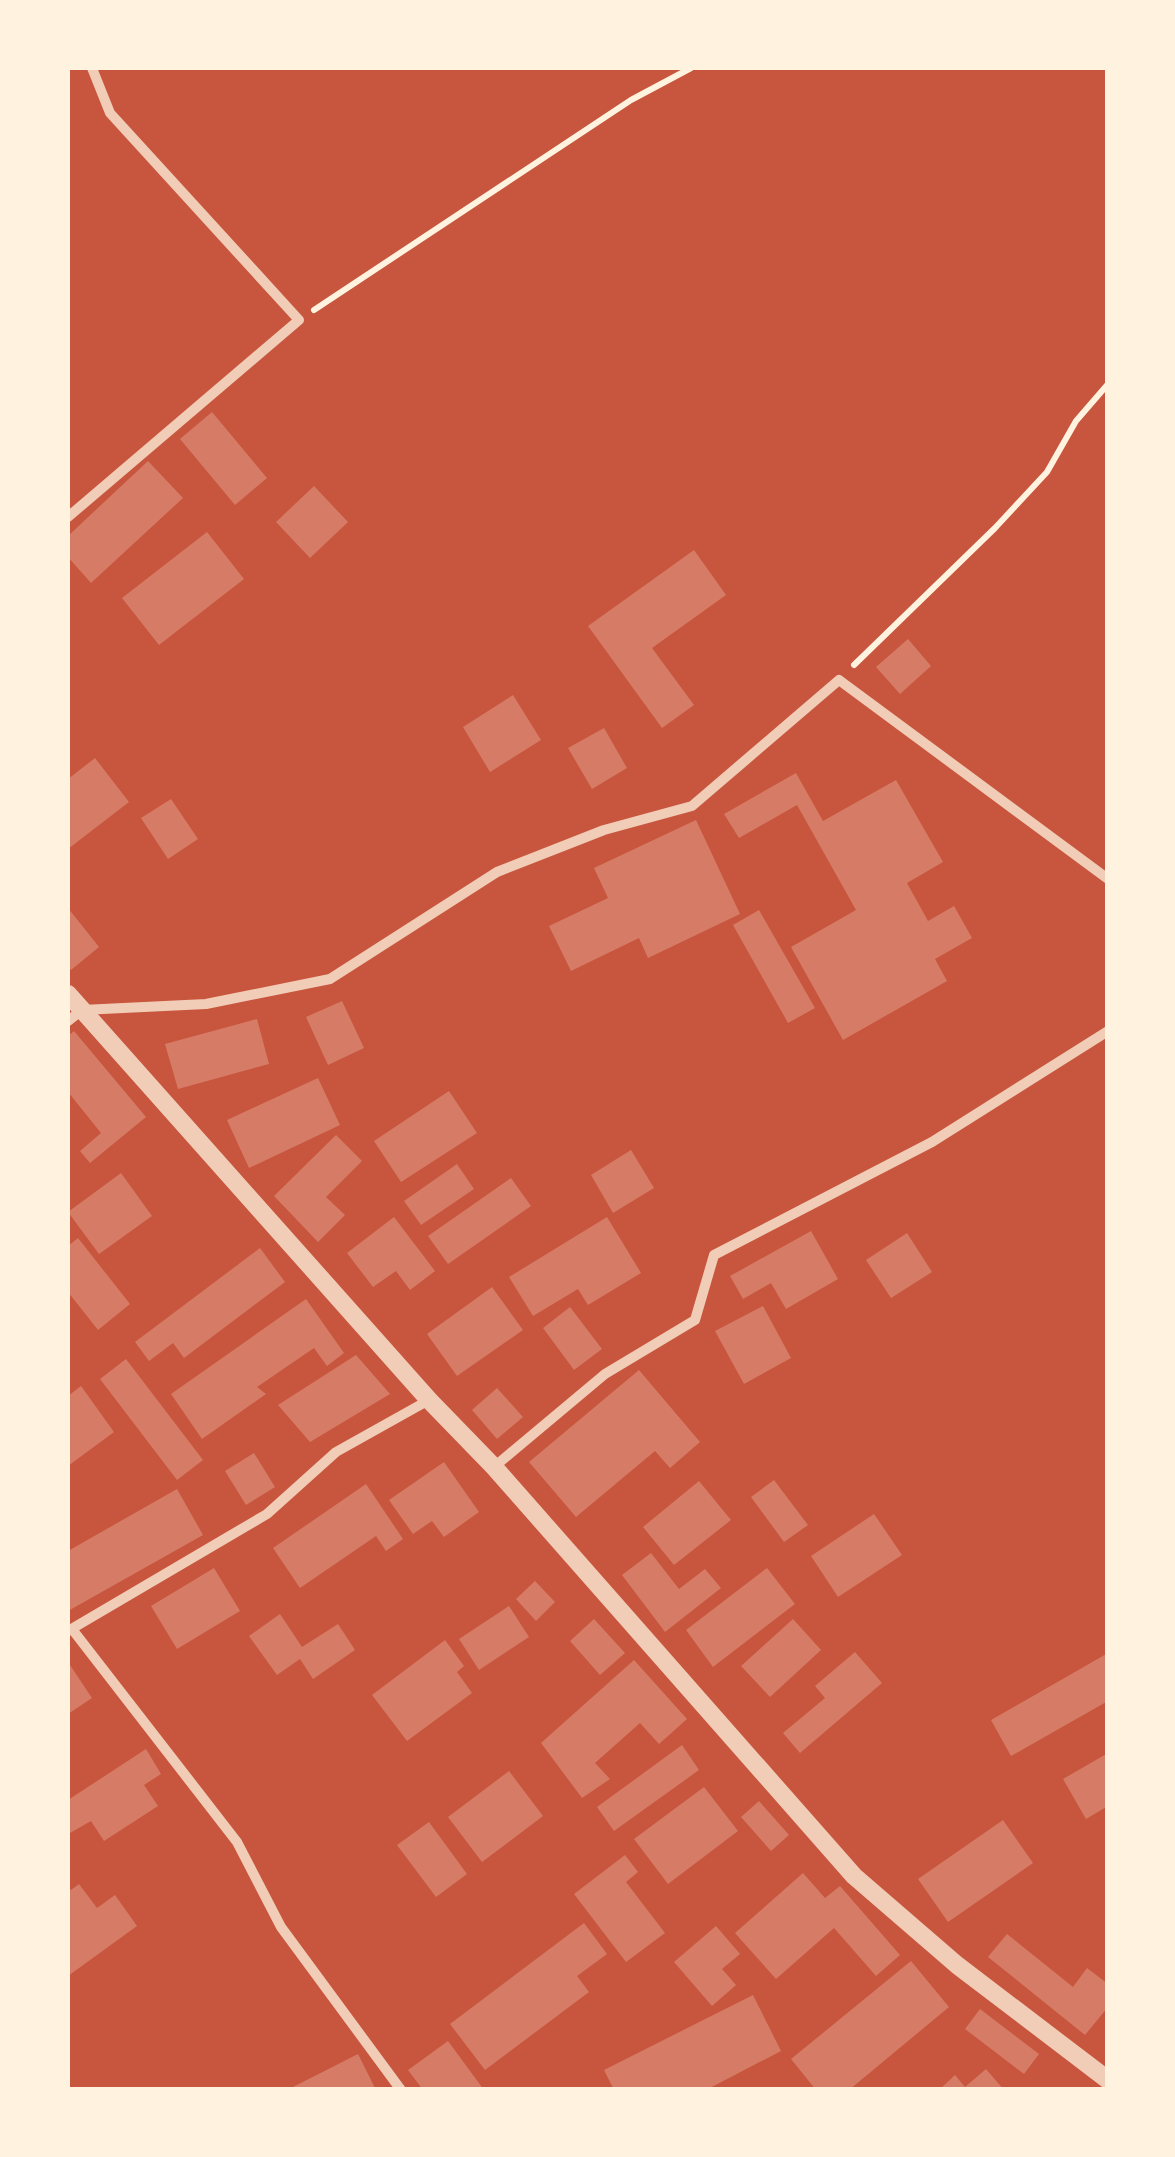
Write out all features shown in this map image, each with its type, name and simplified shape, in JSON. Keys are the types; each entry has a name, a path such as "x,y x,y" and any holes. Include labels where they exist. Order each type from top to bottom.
{"street":[{"path":"68,517 299,320 110,113 92,68"},
{"path":"74,1016 206,1004 330,979 497,872 604,830 692,806 839,680 1108,878"},
{"path":"68,994 74,1016 494,1467 854,1876 958,1964 1108,2080"},
{"path":"494,1467 605,1374 695,1320 714,1254 932,1142 1108,1031"},
{"path":"401,2090 281,1927 236,1842 70,1630 267,1514 336,1452 429,1400"}],"path":[{"path":"299,320 631,100 692,68"},
{"path":"839,680 996,528 1048,472 1076,421 1108,384"}],"building":[{"path":"212,412 267,478 235,505 180,439"},
{"path":"148,461 183,498 91,583 68,557 68,536"},
{"path":"314,486 348,522 310,558 276,522"},
{"path":"207,532 244,579 159,645 122,598"},
{"path":"694,550 726,595 652,648 694,705 662,728 588,626"},
{"path":"908,639 931,666 900,694 876,667"},
{"path":"513,695 541,740 490,772 463,727"},
{"path":"604,728 627,768 592,789 568,748"},
{"path":"95,758 129,802 68,849 68,779"},
{"path":"796,773 823,821 896,780 943,862 907,883 928,921 954,906 972,938 935,959 947,981 843,1040 791,947 856,910 797,805 739,838 724,814"},
{"path":"171,799 198,839 168,859 141,818"},
{"path":"696,820 740,914 648,958 639,938 571,971 549,926 608,898 594,868"},
{"path":"68,908 99,947 71,970 68,965"},
{"path":"759,910 815,1008 788,1023 733,925"},
{"path":"342,1001 364,1048 328,1065 306,1017"},
{"path":"257,1019 269,1064 178,1089 165,1044"},
{"path":"74,1031 146,1117 90,1163 80,1151 101,1133 68,1092 68,1036"},
{"path":"318,1078 340,1125 249,1168 227,1120"},
{"path":"449,1091 477,1133 401,1182 374,1141"},
{"path":"336,1135 362,1161 326,1197 345,1215 318,1242 274,1196"},
{"path":"631,1150 654,1188 613,1213 591,1175"},
{"path":"457,1164 474,1189 421,1225 404,1201"},
{"path":"121,1173 152,1216 99,1254 68,1212"},
{"path":"511,1178 531,1206 448,1264 428,1236"},
{"path":"394,1217 435,1271 410,1290 396,1271 373,1287 347,1253"},
{"path":"607,1217 641,1273 588,1305 578,1289 533,1316 509,1277"},
{"path":"811,1231 838,1279 786,1309 771,1283 743,1299 730,1276"},
{"path":"907,1233 932,1272 891,1298 866,1260"},
{"path":"78,1238 130,1304 98,1330 68,1292 68,1246"},
{"path":"260,1248 285,1282 184,1358 173,1343 149,1361 135,1342"},
{"path":"492,1287 523,1330 457,1376 427,1334"},
{"path":"306,1299 344,1353 327,1366 314,1348 257,1387 266,1394 202,1439 171,1394"},
{"path":"763,1306 791,1358 744,1384 715,1331"},
{"path":"570,1307 602,1349 574,1370 543,1328"},
{"path":"356,1355 390,1394 310,1442 278,1405"},
{"path":"126,1359 203,1460 177,1480 100,1379"},
{"path":"639,1370 700,1442 670,1468 655,1451 576,1517 529,1462"},
{"path":"81,1386 114,1432 68,1466 68,1396"},
{"path":"497,1388 523,1417 497,1439 472,1410"},
{"path":"254,1453 275,1487 246,1505 225,1471"},
{"path":"444,1462 479,1512 444,1537 432,1521 413,1534 389,1500"},
{"path":"774,1480 808,1525 784,1542 751,1497"},
{"path":"699,1481 731,1520 674,1565 643,1527"},
{"path":"366,1484 403,1539 386,1551 376,1536 300,1588 273,1548"},
{"path":"177,1489 203,1535 68,1611 68,1551"},
{"path":"874,1514 902,1555 838,1597 811,1556"},
{"path":"651,1553 679,1589 705,1569 721,1588 665,1632 622,1575"},
{"path":"214,1568 240,1611 177,1649 151,1606"},
{"path":"767,1568 795,1604 713,1667 686,1630"},
{"path":"535,1581 555,1602 536,1621 516,1599"},
{"path":"509,1606 529,1637 479,1670 459,1639"},
{"path":"280,1614 302,1647 338,1624 355,1650 313,1679 300,1659 277,1675 249,1636"},
{"path":"594,1619 625,1653 600,1675 570,1641"},
{"path":"793,1619 821,1650 770,1697 741,1666"},
{"path":"445,1640 464,1666 457,1672 472,1693 407,1741 372,1695"},
{"path":"855,1652 882,1683 800,1753 783,1733 825,1698 815,1686"},
{"path":"1108,1653 1108,1701 1011,1756 991,1720"},
{"path":"634,1660 687,1719 659,1744 640,1723 595,1763 610,1779 582,1798 541,1743"},
{"path":"68,1662 92,1698 68,1714"},
{"path":"682,1745 699,1770 614,1831 597,1807"},
{"path":"146,1749 161,1774 144,1785 158,1806 104,1841 91,1821 70,1833 68,1800"},
{"path":"1108,1753 1108,1806 1086,1819 1063,1779"},
{"path":"509,1771 543,1816 482,1862 448,1817"},
{"path":"704,1787 738,1831 668,1884 634,1839"},
{"path":"759,1801 789,1835 771,1851 741,1817"},
{"path":"1003,1820 1033,1863 948,1922 918,1879"},
{"path":"429,1822 467,1874 436,1897 397,1845"},
{"path":"625,1855 638,1872 626,1882 665,1933 626,1962 574,1894"},
{"path":"803,1873 825,1898 840,1886 900,1955 876,1976 834,1928 776,1979 735,1933"},
{"path":"68,1884 71,1890 79,1884 97,1908 115,1895 137,1926 68,1976"},
{"path":"584,1923 607,1954 577,1976 589,1992 485,2070 450,2024"},
{"path":"716,1926 740,1954 722,1969 736,1985 712,2006 674,1962"},
{"path":"1007,1934 1073,1987 1087,1968 1108,1984 1108,2007 1085,2035 988,1957"},
{"path":"911,1961 949,2007 849,2090 816,2090 791,2059"},
{"path":"753,1995 781,2051 706,2090 614,2090 604,2070"},
{"path":"980,2009 1039,2054 1024,2074 965,2029"},
{"path":"448,2041 484,2090 423,2090 408,2070"},
{"path":"358,2054 376,2090 287,2090"},
{"path":"986,2069 1004,2090 939,2090 955,2075 965,2087"}]}
